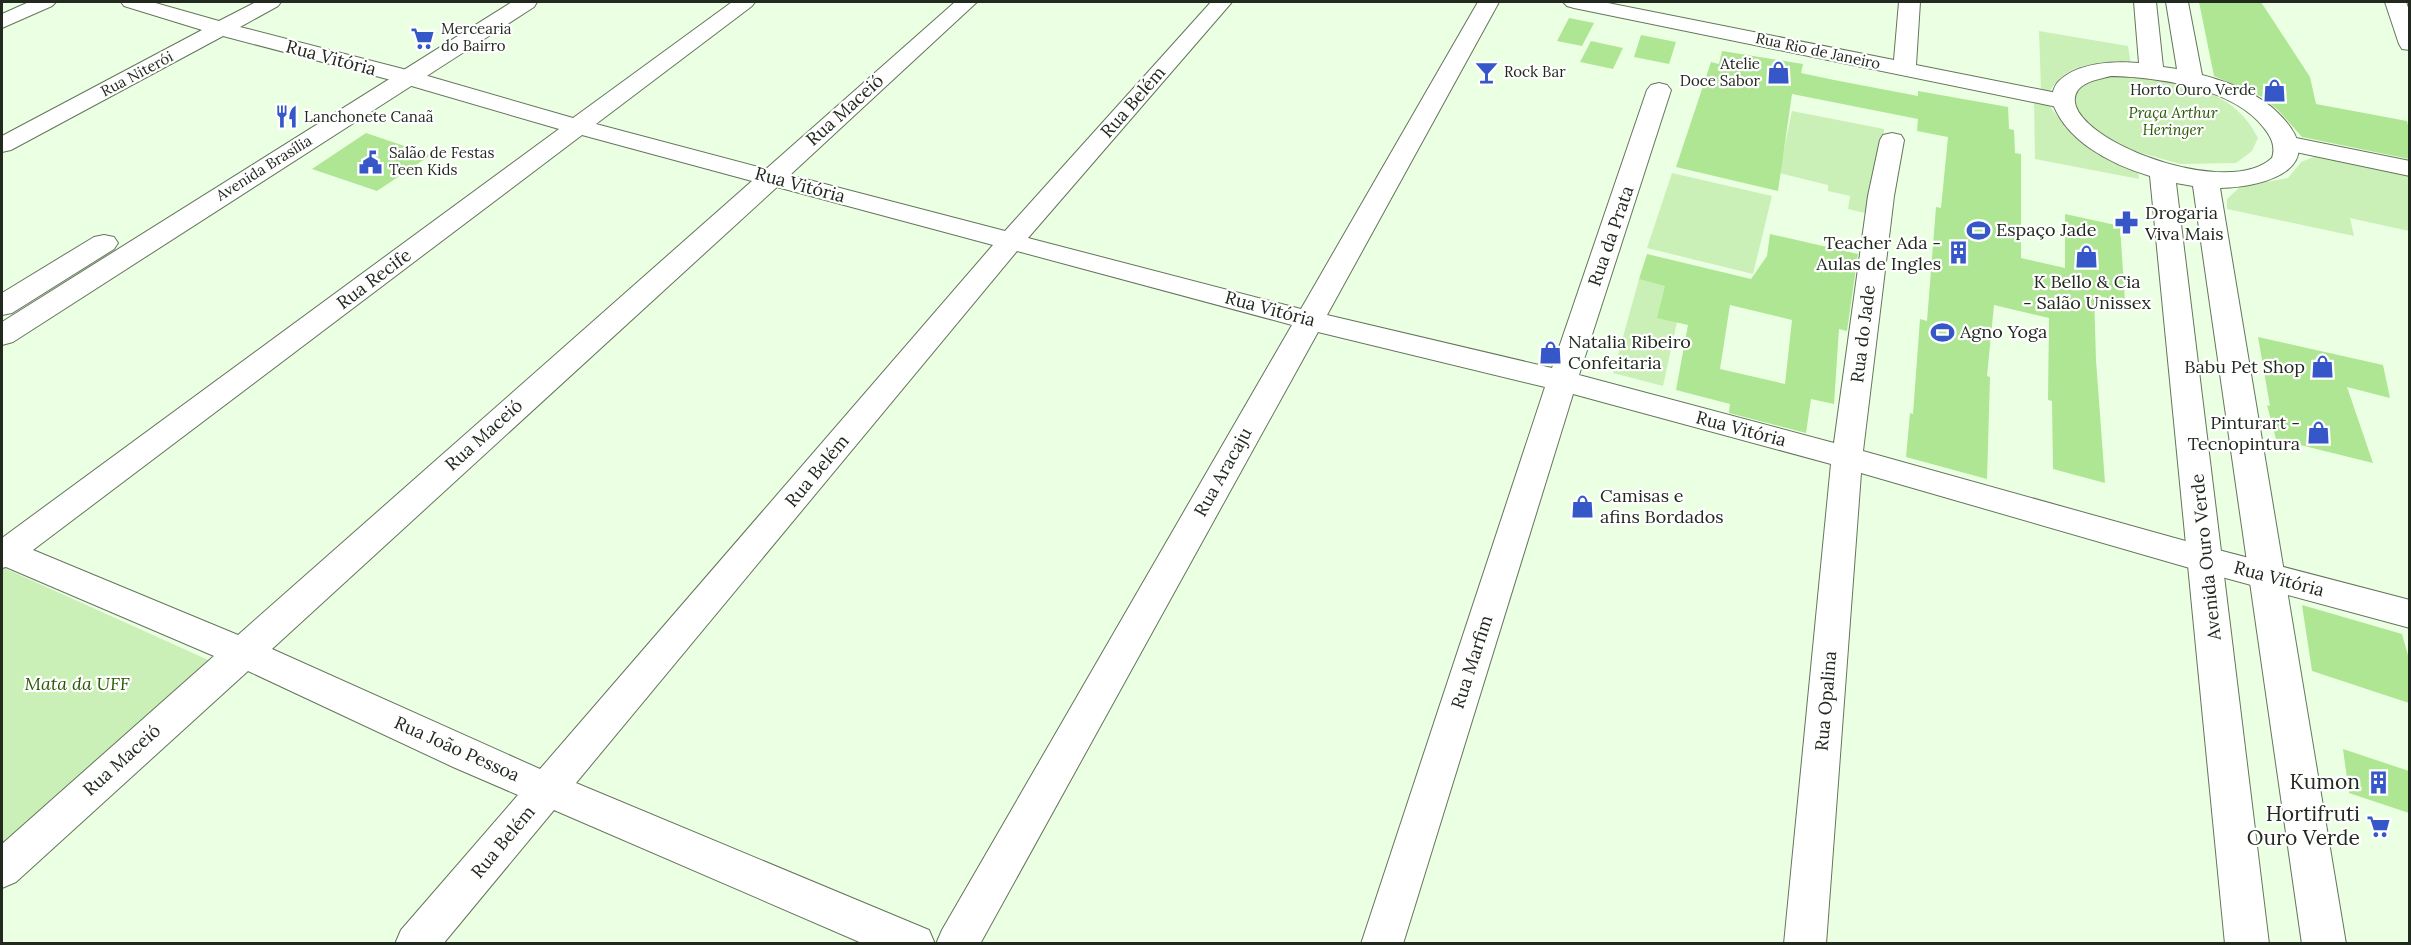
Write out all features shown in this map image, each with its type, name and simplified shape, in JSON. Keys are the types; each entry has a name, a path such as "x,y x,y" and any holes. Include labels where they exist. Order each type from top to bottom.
{"street":[{"path":"2,22 45,2"},
{"name":"Rua Vitória","path":"131,2 579,127 1308,320 1562,381 2409,614"},
{"name":"Rua Niterói","path":"2,145 271,2"},
{"name":"Avenida Brasília","path":"2,335 357,109 496,2"},
{"name":"Avenida Brasília","path":"2,306 526,2"},
{"name":"Rua Recife","path":"3,553 745,2"},
{"name":"Rua Maceió","path":"2,869 967,2"},
{"name":"Rua Belém","path":"416,944 1012,240 1222,2"},
{"name":"Rua Aracaju","path":"957,944 1489,2"},
{"name":"Rua Rio de Janeiro","path":"1574,2 1706,19 1904,69 2062,101"},
{"path":"1904,69 1910,2"},
{"path":"2145,2 2152,71"},
{"path":"2177,2 2191,79"},
{"path":"2395,2 2409,44"},
{"path":"2111,69 2152,71 2191,79 2243,100 2264,114 2278,129 2286,143 2286,157 2277,168 2259,176 2235,180 2205,179 2162,171 2130,160 2103,147 2074,124 2062,101 2064,91 2070,83 2087,74 2111,69"},
{"name":"Rua da Prata","path":"1562,381 1659,90"},
{"name":"Rua do Jade","path":"1847,458 1881,196 1892,140"},
{"path":"2286,143 2409,169"},
{"name":"Avenida Ouro Verde","path":"2162,171 2247,944"},
{"path":"2205,179 2325,944"},
{"name":"Rua Marfim","path":"1382,944 1562,381"},
{"name":"Rua Opalina","path":"1805,944 1847,458"},
{"name":"Rua João Pessoa","path":"3,553 243,652 466,755 914,944"}],"green space":[{"path":"2039,31 2128,46 2131,65 2085,66 2066,74 2050,91 2041,90"},
{"name":"Praça Arthur Heringer","path":"2114,74 2176,82 2215,95 2247,120 2258,138 2252,151 2236,163 2180,164 2110,144 2071,111 2074,85"},
{"path":"2034,101 2047,103 2073,136 2138,169 2139,179 2035,159"},
{"path":"1792,111 1884,129 1878,197 1873,215 1848,209 1850,196 1828,191 1828,185 1779,173"},
{"path":"2316,156 2409,175 2409,231 2350,218 2354,236 2227,209 2227,199 2240,187 2288,178 2301,162"},
{"path":"1672,173 1772,196 1753,274 1647,248"},
{"path":"1639,279 1665,285 1677,322 1663,386 1613,373"},
{"name":"Mata da UFF","path":"2,567 215,663 2,855"}],"building":[{"name":"Horto Ouro Verde","path":"2199,2 2261,2 2310,77 2316,104 2407,121 2409,159 2302,137 2278,110 2262,97 2214,76"},
{"path":"1569,18 1594,23 1582,46 1557,41"},
{"path":"1641,35 1676,42 1669,64 1634,57"},
{"path":"1591,41 1623,48 1613,69 1580,62"},
{"path":"1722,51 1803,64 1801,73 1834,80 1918,96 1918,91 2008,107 2009,129 2014,130 2015,153 2021,154 2021,258 2065,268 2065,214 2120,226 2125,302 2094,295 2096,360 2105,483 2053,469 2052,401 2048,400 2049,318 1994,305 1987,376 1990,377 1987,479 1906,457 1910,413 1913,414 1920,319 1927,321 1936,207 1941,208 1948,137 1917,131 1918,119 1792,94 1778,191 1676,167 1711,62 1719,64"},
{"name":"Salão de Festas Teen Kids","path":"366,133 431,155 377,191 312,169"},
{"path":"1770,234 1858,254 1847,331 1839,329 1834,404 1811,399 1806,433 1729,413 1730,404 1676,390 1688,325 1657,318 1665,286 1639,279 1647,254 1751,279 1767,256","holes":["1730,305 1792,320 1785,384 1720,369"]},
{"path":"2258,337 2383,365 2390,398 2347,387 2373,463 2276,439 2267,405 2270,406"},
{"path":"2302,605 2402,634 2409,659 2409,703 2312,671"},
{"name":"Kumon","path":"2343,749 2409,771 2409,813 2349,793"}],"place":[{"name":"Mercearia do Bairro","path":"423,38"},
{"name":"Rock Bar","path":"1486,72"},
{"name":"Atelie Doce Sabor","path":"1778,73"},
{"name":"Horto Ouro Verde","path":"2274,90"},
{"name":"Lanchonete Canaã","path":"286,117"},
{"name":"Salão de Festas Teen Kids","path":"371,162"},
{"name":"Drogaria Viva Mais","path":"2127,223"},
{"name":"Espaço Jade","path":"1978,230"},
{"name":"Teacher Ada - Aulas de Ingles","path":"1959,253"},
{"name":"K Bello & Cia - Salão Unissex","path":"2087,256"},
{"name":"Agno Yoga","path":"1942,332"},
{"name":"Natalia Ribeiro Confeitaria","path":"1550,352"},
{"name":"Babu Pet Shop","path":"2323,367"},
{"name":"Pinturart - Tecnopintura","path":"2318,433"},
{"name":"Camisas e afins Bordados","path":"1582,506"},
{"name":"Kumon","path":"2378,782"},
{"name":"Hortifruti Ouro Verde","path":"2378,826"}]}
